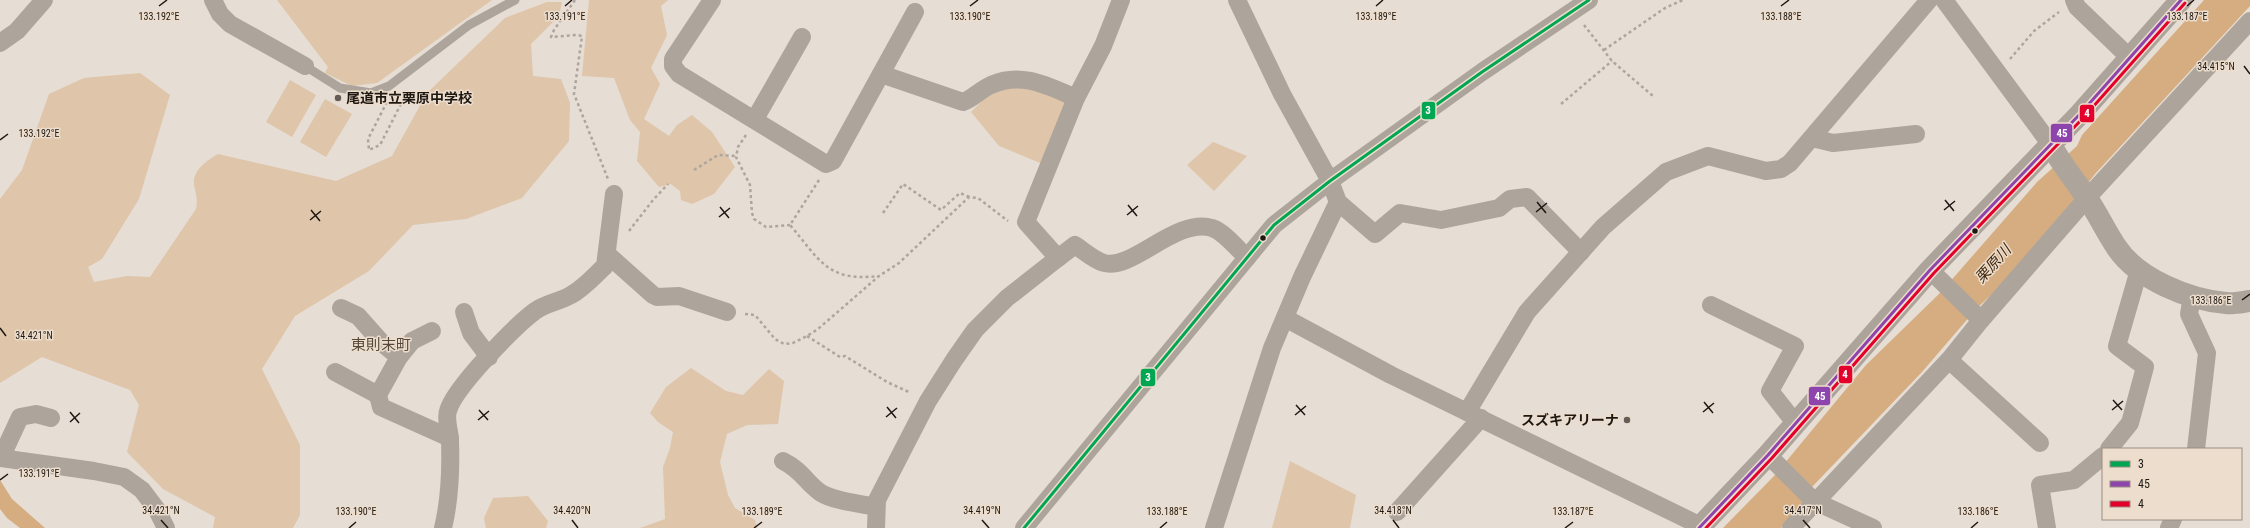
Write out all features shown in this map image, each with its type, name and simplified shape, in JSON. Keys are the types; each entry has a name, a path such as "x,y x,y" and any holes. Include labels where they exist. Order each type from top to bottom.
{"highway":[{"path":"1700,527 1773,460 1796,424 2055,152 2129,57 2181,0"}],"street":[{"path":"0,43 17,30 44,0"},
{"path":"213,0 220,14 230,24 305,66"},
{"path":"712,0 673,59 673,66 679,74 755,119 826,164 833,161 915,12"},
{"path":"1058,258 1026,222 1076,98 1103,46 1121,0"},
{"path":"1237,0 1282,94 1330,181 1338,202 1376,234 1400,213 1441,220 1499,208 1510,199 1527,197 1581,252"},
{"path":"1024,528 1274,225 1330,181 1482,72 1589,0"},
{"path":"1397,512 1474,415 1527,312 1603,227 1666,172 1708,156 1766,171 1781,169 1790,163 1928,0"},
{"path":"1944,0 2055,152 2084,194 2117,249 2139,270 2167,288 2192,296 2226,303 2250,301"},
{"path":"2074,0 2077,7 2129,57"},
{"path":"1791,528 1811,497 1949,360 1976,316 2084,194 2250,21"},
{"path":"755,119 802,37"},
{"path":"881,74 963,102 972,99 990,85 1014,77 1036,82 1076,98"},
{"path":"1812,138 1833,143 1916,134"},
{"path":"443,528 450,486 450,438 447,413 451,402 458,390 506,337 534,312 581,289 605,266 614,194"},
{"path":"1214,528 1272,348 1338,202"},
{"path":"876,528 876,506 887,480 928,401 975,330 1007,298 1058,258 1076,245 1104,263 1119,262 1164,238 1201,227 1212,228 1218,231 1247,258"},
{"path":"607,254 657,297 679,296 727,312"},
{"path":"2110,448 2130,423 2145,367 2117,346 2139,270"},
{"path":"1936,276 1976,316"},
{"path":"2192,296 2189,314 2207,353 2196,448"},
{"path":"1711,305 1795,346 1770,391 1796,424"},
{"path":"341,308 358,316 382,343 399,356"},
{"path":"464,312 471,333 489,357"},
{"path":"1285,318 1391,375 1700,527"},
{"path":"432,331 412,341 399,356 378,395 381,407 450,438"},
{"path":"1949,360 2040,443"},
{"path":"335,372 378,395"},
{"path":"51,418 36,414 20,417 0,458 94,471 124,477 142,490 157,510 166,528"},
{"path":"2047,528 2040,485 2074,480 2102,457"},
{"path":"1773,460 1811,497 1873,528"},
{"path":"783,461 794,466 814,487 827,496 876,506"}],"lane":[{"path":"305,66 340,88 356,92 371,93 389,86 469,25 515,0"}],"path":[{"path":"575,0 554,30 551,37 577,34 582,36 574,94 614,194"},
{"path":"1604,50 1665,8 1683,0"},
{"path":"1998,73 2034,31 2074,0"},
{"path":"1574,10 1612,61 1653,96"},
{"path":"1561,104 1612,61"},
{"path":"389,86 391,94 368,139 368,150 380,144 404,98 401,77"},
{"path":"755,119 738,147 736,156 750,185 752,213 754,219 766,227 790,225"},
{"path":"694,170 718,155 736,156"},
{"path":"790,225 826,168 826,164"},
{"path":"607,254 668,184"},
{"path":"883,213 903,184 941,210 960,193 978,198 1013,225 1026,222"},
{"path":"727,312 755,315 775,339 784,344 792,343 807,336 818,330 879,276 899,263 969,196"},
{"path":"790,225 821,261 833,272 845,277 857,279 879,276"},
{"path":"807,336 887,382 928,401"}],"shaded area":[{"path":"277,0 492,0 377,83 352,86 325,73 328,67"},
{"path":"589,0 668,0 661,6 667,35 651,68 660,84 644,119 669,136 677,125 692,115 712,132 735,167 714,194 692,204 681,200 680,191 671,184 659,187 637,161 640,132 630,120 614,78 582,76"},
{"path":"547,2 562,2 559,16 531,44 533,76 561,79 570,103 569,141 522,198 466,219 413,225 369,271 295,316 262,369 300,445 300,515 293,528 213,528 215,517 163,489 127,452 139,405 130,390 42,357 0,383 0,199 22,170 49,94 84,78 140,73 170,95 139,199 102,259 88,267 94,282 127,276 150,277 196,209 197,199 194,180 198,170 210,159 218,154 336,181 392,156 427,93 505,18"},
{"path":"290,80 316,95 292,137 266,122"},
{"path":"1010,86 1039,90 1067,102 1045,165 999,146 971,112 989,94"},
{"path":"325,99 352,114 326,157 300,142"},
{"path":"1213,142 1247,156 1214,191 1187,165"},
{"path":"691,368 726,391 743,395 769,369 784,381 778,424 747,425 727,434 720,462 728,495 735,508 755,520 757,528 640,528 665,519 663,467 670,448 673,432 658,422 650,413 666,387"},
{"path":"1290,461 1356,495 1350,528 1272,528"},
{"path":"528,496 548,521 546,528 486,528 484,518 493,498"}],"water":[{"name":"栗原川","path":"2204,0 2250,0 2250,6 2095,174 2063,215 2003,284 1977,308 1922,372 1812,487 1803,503 1781,528 1723,528 1774,476 1866,365 1941,292 2037,182 2077,146 2082,135"},
{"path":"0,480 12,499 45,528 20,528 7,518 0,509"}],"transit line":[{"name":"3","path":"1024,528 1274,225 1330,181 1482,72 1589,0"},
{"name":"45","path":"1699,528 1768,455 1930,270 2080,114 2181,0"},
{"name":"4","path":"1706,528 1772,458 1934,273 2084,117 2185,3"}],"place":[{"name":"尾道市立栗原中学校","path":"338,98"},
{"name":"スズキアリーナ","path":"1627,420"}],"district":[{"name":"東則末町","path":"381,345"}]}
